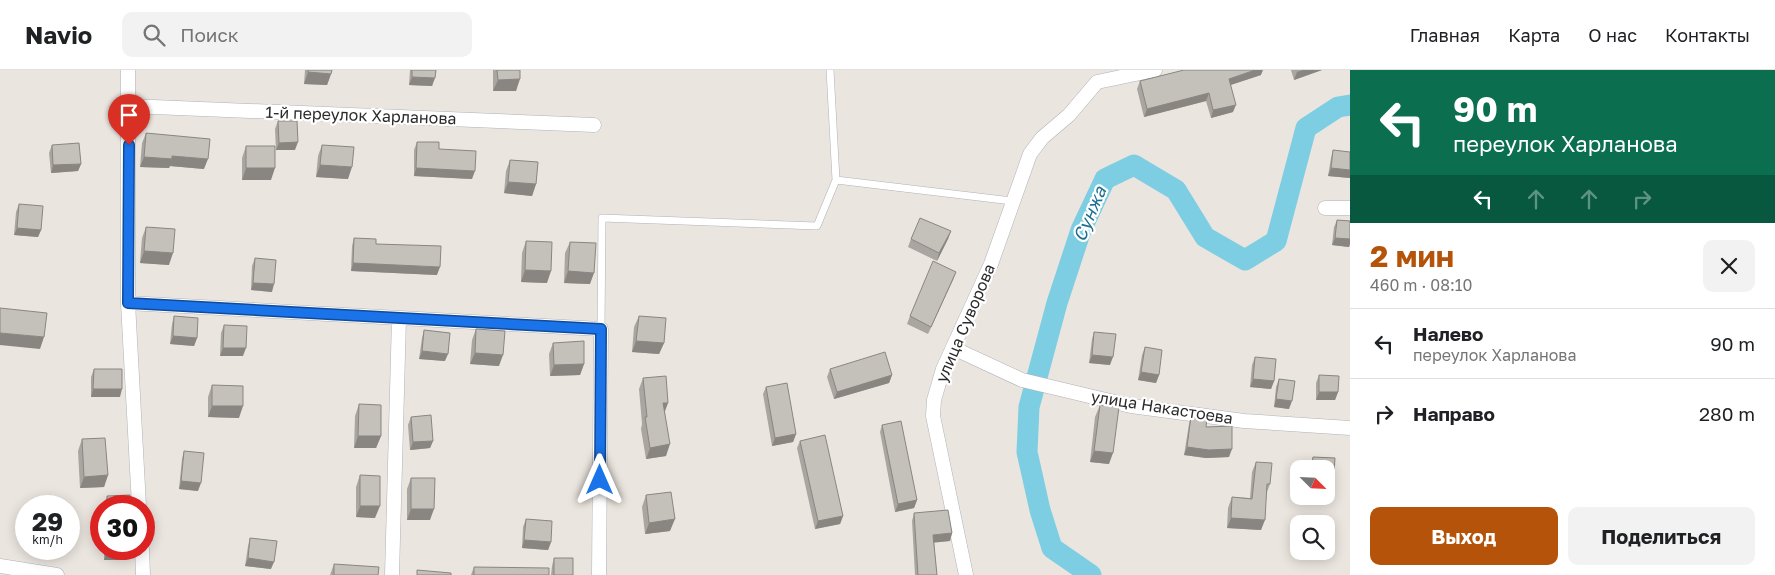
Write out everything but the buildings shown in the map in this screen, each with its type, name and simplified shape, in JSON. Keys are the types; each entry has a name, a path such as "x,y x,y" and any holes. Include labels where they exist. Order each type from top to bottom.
{"street":[{"path":"128,70 128,303 138,495"},
{"name":"улица Суворова","path":"966,575 933,416 936,392 952,348 991,264 1030,154 1042,138 1069,115 1097,82 1155,70"},
{"name":"1-й переулок Харланова","path":"129,106 594,125"},
{"path":"1325,208 1350,208"},
{"path":"128,303 601,329 599,575"},
{"path":"392,575 400,318"},
{"name":"улица Накастоева","path":"952,348 1022,380 1131,406 1244,421 1350,428"},
{"path":"142,560 143,575"},
{"path":"0,566 57,575"}],"lane":[{"path":"601,329 602,218 817,226 836,180 830,70"},
{"path":"836,180 1012,201"}],"waterway":[{"name":"Сунжа","path":"1091,575 1052,548 1040,510 1027,452 1029,407 1057,303 1081,230 1105,179 1134,165 1176,190 1205,237 1245,260 1276,241 1306,128 1338,107 1350,105"}],"route":[{"path":"129,145 128,303 601,329 600,480"}]}
